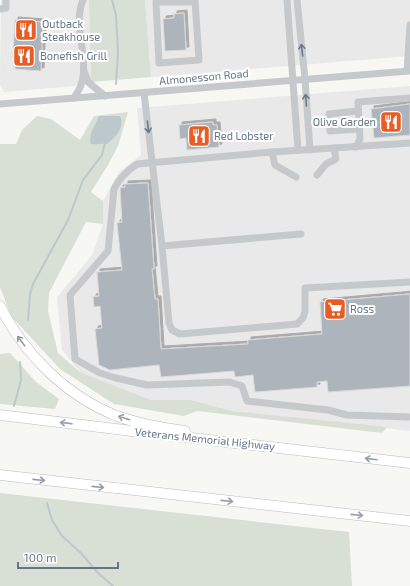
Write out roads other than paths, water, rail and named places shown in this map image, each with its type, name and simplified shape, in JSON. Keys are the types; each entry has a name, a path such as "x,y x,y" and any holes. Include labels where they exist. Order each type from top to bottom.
{"highway":[{"path":"0,306 21,341 37,359 67,387 117,416 148,424 286,448"},
{"name":"Veterans Memorial Highway","path":"0,415 410,463"},
{"path":"0,475 410,521"},
{"path":"0,481 19,478"}],"street":[{"path":"2,9 6,8 6,0"},
{"path":"74,98 82,84 81,12 83,0"},
{"path":"287,0 298,150"},
{"path":"297,0 310,150"},
{"path":"195,1 199,60 159,63 156,2 195,1"},
{"path":"409,71 410,25"},
{"path":"48,39 63,36 81,37"},
{"path":"83,70 88,82 106,96"},
{"name":"Almonesson Road","path":"0,104 409,71"},
{"path":"144,93 162,246 169,323 172,330 180,334 297,324 304,318 305,288 410,282"},
{"path":"356,147 360,138 358,102 410,98"},
{"path":"358,111 329,114 330,131 360,129"},
{"path":"410,143 272,152 137,164 130,169 114,189 108,251 70,295 75,359 100,373 147,385 230,382 242,386 248,401 328,410 347,415 410,417"},
{"path":"317,175 326,164 336,159 334,148"},
{"path":"272,152 275,165 296,176"},
{"path":"162,246 301,234"}],"waterway":[{"path":"112,0 116,15 118,52 116,84"},
{"path":"28,320 30,294 33,284 68,220 83,180 102,155 105,143"},
{"path":"14,406 21,380 20,362"},
{"path":"47,503 52,520 62,536 81,553 98,573 113,586"}],"place":[{"name":"Outback Steakhouse","path":"26,30"},
{"name":"Bonefish Grill","path":"24,56"},
{"name":"Olive Garden","path":"391,122"},
{"name":"Red Lobster","path":"199,136"},
{"name":"Ross","path":"335,309"}]}
